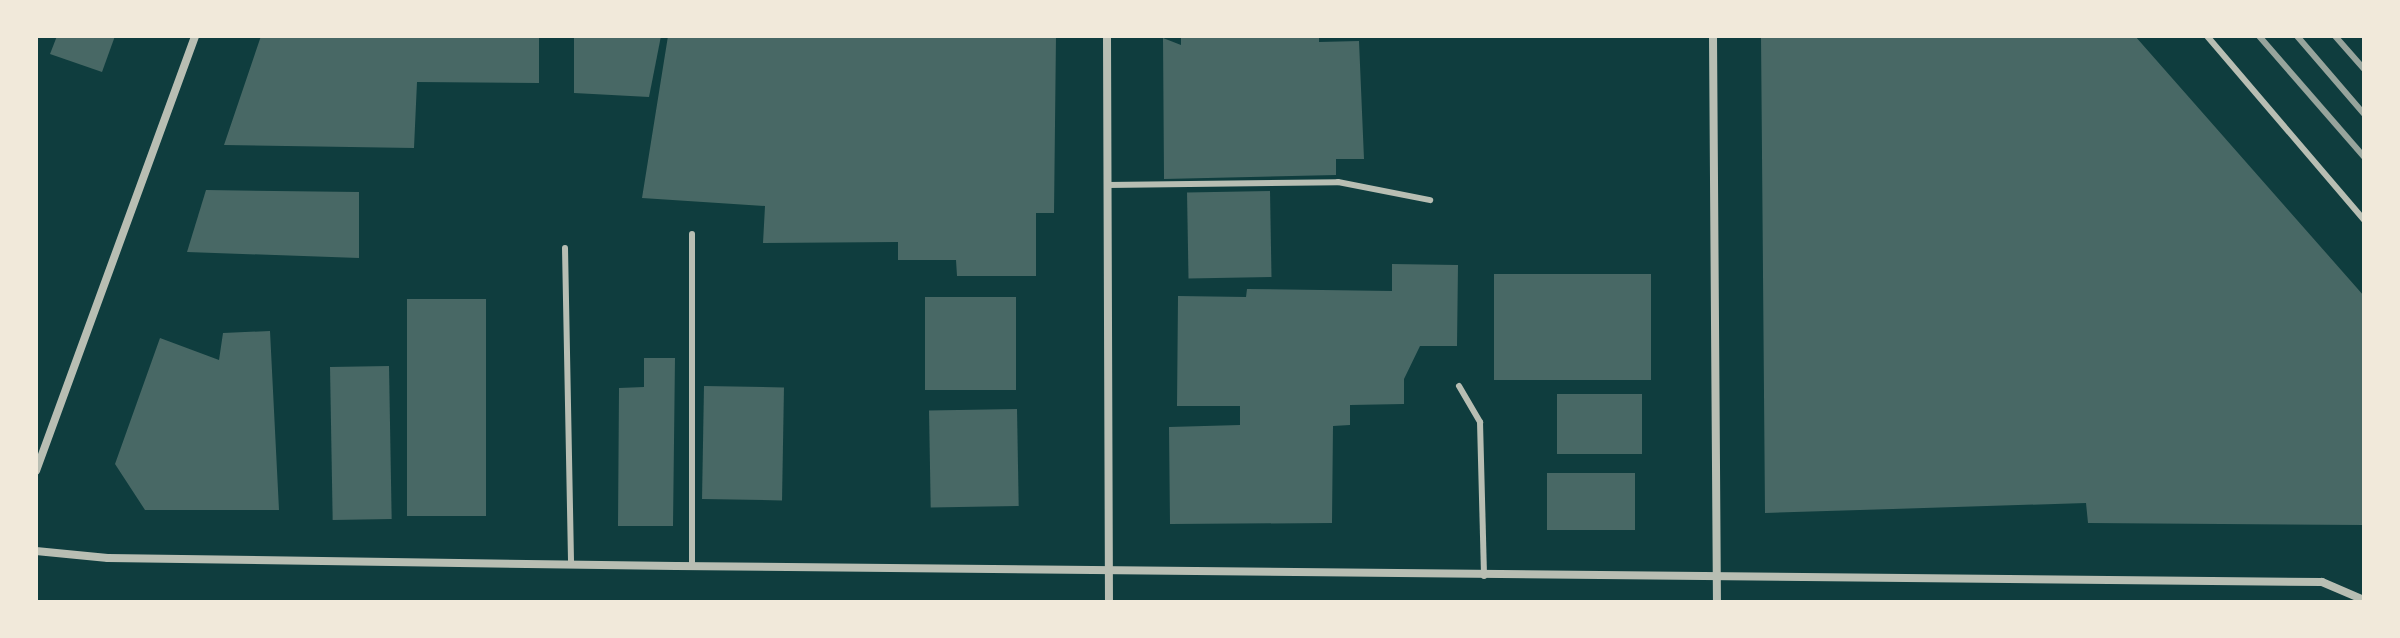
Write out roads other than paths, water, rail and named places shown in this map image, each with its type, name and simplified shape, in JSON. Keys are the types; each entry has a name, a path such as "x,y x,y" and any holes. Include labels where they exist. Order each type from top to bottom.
{"street":[{"path":"36,471 195,36"},
{"path":"1107,36 1109,602"},
{"path":"1713,36 1714,89 1710,148 1717,602"},
{"path":"36,551 108,558 1108,572 2322,582 2364,600"}],"lane":[{"path":"2207,36 2364,220"},
{"path":"1107,185 1338,182 1430,200"},
{"path":"692,234 692,566"},
{"path":"565,248 571,564"},
{"path":"1459,386 1480,422 1484,576"}],"railway":[{"path":"2259,36 2364,157"},
{"path":"2297,36 2364,114"},
{"path":"2335,36 2364,69"}]}
